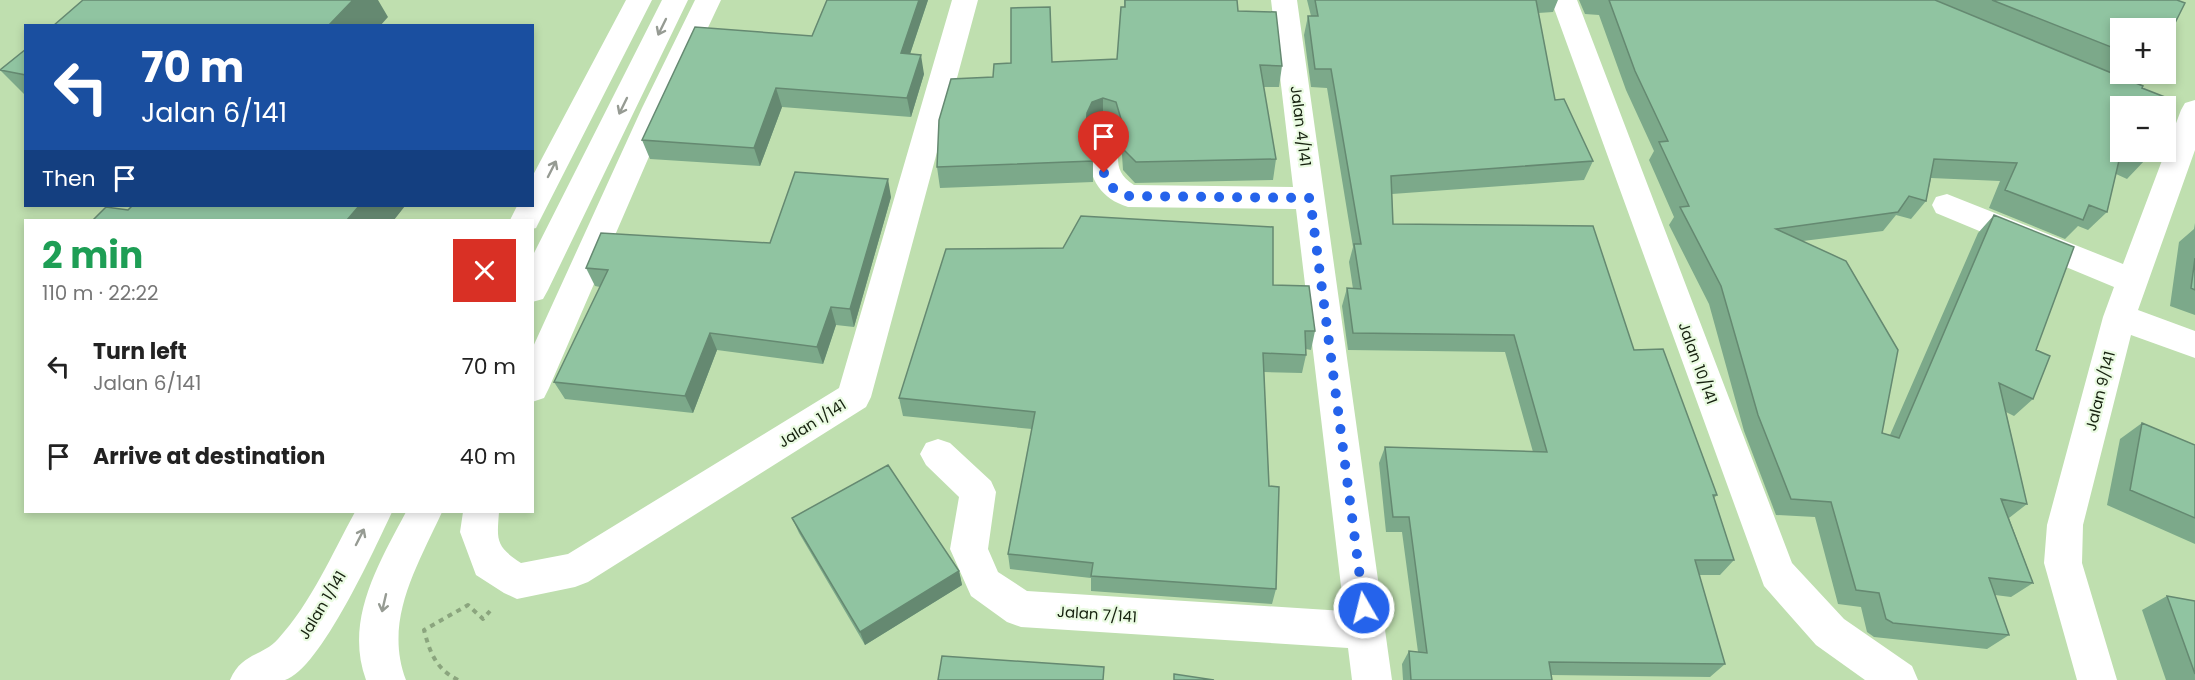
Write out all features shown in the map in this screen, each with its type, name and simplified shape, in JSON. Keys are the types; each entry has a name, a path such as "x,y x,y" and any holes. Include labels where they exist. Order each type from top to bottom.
{"street":[{"path":"534,203 639,0"},
{"path":"534,286 675,0"},
{"path":"534,383 656,108 708,0"},
{"name":"Jalan 1/141","path":"517,581 574,570 854,397 965,0"},
{"name":"Jalan 4/141","path":"1284,0 1372,680"},
{"name":"Jalan 10/141","path":"1564,0 1776,574 1830,632 1898,680"},
{"name":"Jalan 9/141","path":"2097,680 2063,562 2066,525 2119,317 2187,115"},
{"path":"1104,131 1104,173 1111,187 1128,196 1310,198"},
{"path":"1947,205 2133,280"},
{"path":"2119,317 2195,345"},
{"name":"Jalan 7/141","path":"938,454 978,492 969,549 984,584 1021,609 1367,631"},
{"name":"Jalan 1/141","path":"250,680 291,654 327,602 373,513"},
{"path":"386,680 378,629 389,583 424,513"},
{"path":"481,513 478,532 489,563 517,581"}],"path":[{"path":"458,680 445,674 430,655 424,630 468,605 483,619 517,581"}],"building":[{"path":"83,0 353,0 330,24 55,24"},
{"path":"827,0 919,0 901,53 921,55 907,98 776,88 754,148 642,140 695,27 812,36"},
{"path":"1125,0 1237,0 1238,11 1276,12 1282,66 1260,65 1276,159 1136,162 1123,149 1121,119 1116,102 1103,98 1092,102 1087,113 1086,136 1093,161 937,167 939,120 951,79 993,77 994,64 1011,63 1011,8 1050,7 1052,62 1117,59 1121,7 1125,7"},
{"path":"1315,0 1536,0 1555,100 1564,99 1593,161 1391,176 1393,224 1593,226 1634,350 1663,349 1717,495 1713,495 1734,560 1695,560 1725,664 1549,662 1552,680 1411,680 1409,651 1427,653 1409,517 1393,517 1385,447 1547,452 1514,335 1353,333 1347,288 1361,289 1354,244 1361,244 1331,69 1315,69 1308,16 1318,16"},
{"path":"1609,0 1935,0 2110,72 2110,84 2138,84 2143,86 2142,88 2162,96 2110,96 2110,162 2119,162 2107,212 2089,205 2083,220 2005,190 2017,163 1934,159 1926,201 1909,196 1898,212 1776,229 1846,261 1898,350 1882,433 1899,438 1994,215 2074,247 2036,350 2050,356 2033,399 1999,383 2027,504 2001,499 2033,583 1989,578 2009,635 1893,623 1886,619 1879,593 1856,590 1831,502 1791,499 1758,415 1721,286 1680,207 1689,206 1659,142 1668,141 1635,71"},
{"path":"1992,0 2177,0 2185,3 2176,21 2176,18 2110,18 2110,47"},
{"path":"24,51 24,75 0,70"},
{"path":"795,172 888,179 850,309 831,307 817,347 710,333 685,396 554,382 608,270 586,268 601,233 770,243"},
{"path":"106,207 128,210 131,207 358,207 348,219 94,219"},
{"path":"1081,216 1273,227 1273,285 1309,286 1315,331 1305,331 1306,355 1263,353 1269,486 1279,487 1276,589 1091,576 1093,563 1008,554 1035,412 899,398 946,249 1063,248"},
{"path":"2195,258 2195,290 2191,288"},
{"path":"2142,423 2195,445 2195,518 2130,490"},
{"path":"888,465 959,571 860,632 792,518"},
{"path":"2167,596 2195,601 2195,674"},
{"path":"942,656 1104,667 1103,680 938,680"},
{"path":"1174,674 1214,680 1174,680"}],"route":[{"path":"1104,173 1111,187 1128,196 1310,198 1364,608"}]}
